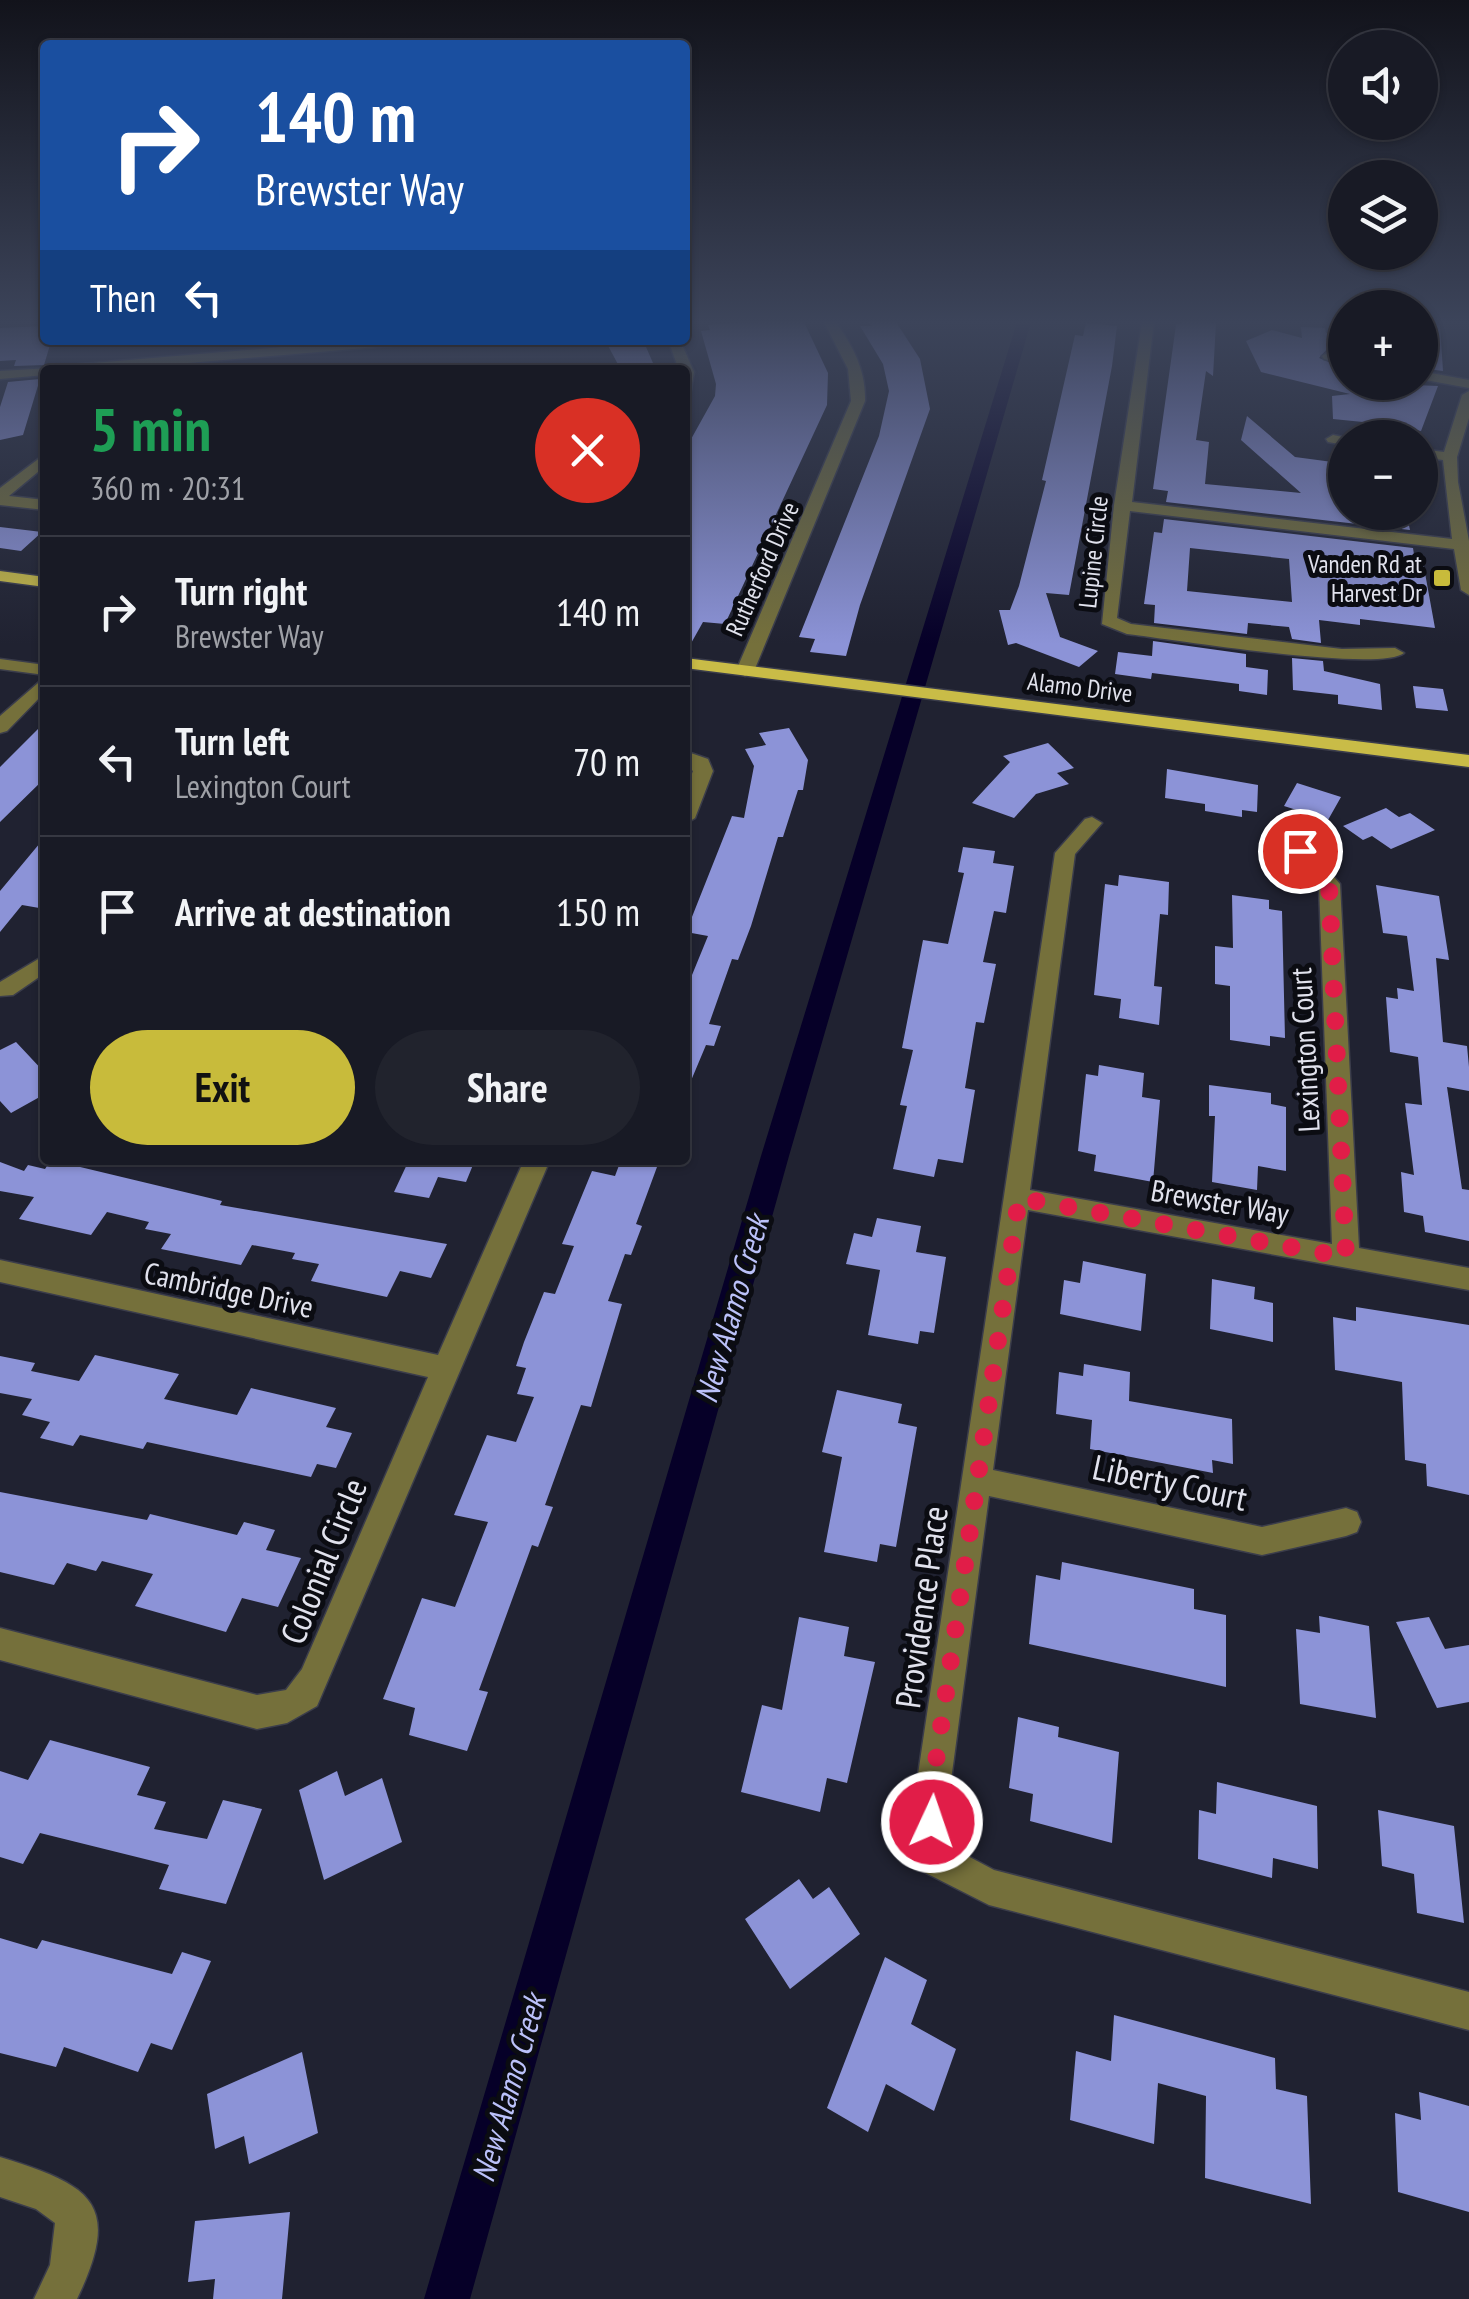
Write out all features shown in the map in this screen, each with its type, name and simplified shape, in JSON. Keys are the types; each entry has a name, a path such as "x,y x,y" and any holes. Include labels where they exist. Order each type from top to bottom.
{"main road":[{"path":"0,576 40,581"},
{"name":"Alamo Drive","path":"690,664 1469,761"}],"street":[{"name":"Rutherford Drive","path":"745,671 846,429"},
{"name":"Lupine Circle","path":"1133,429 1108,620 1127,629 1342,654 1395,654"},
{"path":"1458,429 1450,457 1469,590"},
{"path":"1438,455 1450,457"},
{"path":"0,498 40,462"},
{"path":"0,498 40,505"},
{"path":"1122,504 1464,545"},
{"path":"0,664 40,669"},
{"path":"0,727 40,687"},
{"path":"690,759 701,762 703,771 690,805"},
{"name":"Providence Place","path":"1092,823 1065,854 932,1788 931,1856 988,1886 1469,2010"},
{"name":"Lexington Court","path":"1300,851 1329,884 1346,1257"},
{"path":"5,990 40,966"},
{"name":"Colonial Circle","path":"0,1644 257,1712 287,1710 314,1686 326,1646 535,1165"},
{"name":"Brewster Way","path":"1019,1198 1469,1279"},
{"name":"Cambridge Drive","path":"0,1271 445,1368"},
{"name":"Liberty Court","path":"978,1480 1262,1541 1346,1522"},
{"path":"0,2176 47,2192 77,2214 70,2268 55,2299"}],"building":[{"path":"0,429 25,429 23,435 0,440"},
{"path":"697,429 816,429 725,624 703,622 690,645 690,441"},
{"path":"880,429 923,429 860,605 846,656 810,652 815,639 799,637"},
{"path":"1054,429 1100,429 1069,595 1046,593 1060,637 1098,651 1079,667 1016,643 1008,645 999,610 1010,610 1019,586 1046,481 1042,480"},
{"path":"1161,429 1198,429 1196,440 1209,442 1205,484 1301,493 1241,440 1244,429 1263,429 1295,457 1328,461 1328,521 1166,502 1168,491 1153,489"},
{"path":"1164,519 1413,548 1415,561 1423,562 1435,628 1360,619 1360,625 1319,620 1321,643 1292,639 1289,627 1248,623 1247,634 1154,623 1155,605 1144,604 1154,532 1162,533","holes":["1190,548 1289,559 1292,602 1187,591"]},
{"path":"0,527 40,532 21,551 0,548"},
{"path":"1153,641 1246,654 1246,667 1268,670 1267,695 1239,691 1239,684 1152,673 1151,679 1115,674 1118,652 1152,656"},
{"path":"1292,658 1323,661 1324,671 1380,684 1382,710 1338,704 1338,695 1293,690"},
{"path":"1413,686 1443,689 1448,711 1416,708"},
{"path":"40,727 40,783 0,822 0,767"},
{"path":"789,728 808,760 803,790 798,790 783,837 778,837 751,926 738,960 732,959 709,1024 721,1026 714,1046 706,1045 690,1083 690,975 708,936 690,933 690,922 732,816 744,818 754,766 745,749 766,745 759,733"},
{"path":"1048,743 1074,768 1057,773 1069,784 1036,794 1014,818 972,803 1010,762 1003,756"},
{"path":"1167,769 1258,785 1257,812 1242,810 1242,817 1205,811 1205,804 1165,798"},
{"path":"1297,783 1341,797 1328,820 1284,806"},
{"path":"1386,808 1399,817 1410,813 1435,830 1391,849 1372,836 1363,840 1343,826"},
{"path":"40,843 40,908 22,905 0,932 0,891"},
{"path":"963,847 995,851 993,863 1014,866 1006,913 994,911 983,962 996,964 984,1023 976,1022 965,1088 975,1090 963,1163 938,1159 934,1177 893,1169 907,1106 900,1105 913,1050 902,1048 923,940 948,944 964,873 958,872"},
{"path":"1119,875 1169,882 1168,915 1160,914 1154,986 1162,987 1159,1025 1119,1018 1121,999 1094,995 1105,884 1118,886"},
{"path":"1376,885 1439,896 1449,960 1436,958 1443,1042 1467,1046 1469,1067 1469,1091 1447,1087 1462,1189 1469,1190 1469,1241 1425,1232 1423,1216 1404,1212 1401,1172 1414,1175 1405,1103 1422,1105 1418,1057 1390,1052 1386,997 1398,999 1397,988 1414,991 1407,936 1383,933"},
{"path":"1232,895 1269,900 1269,909 1282,911 1285,1038 1270,1036 1270,1046 1230,1040 1230,986 1215,984 1215,946 1233,948"},
{"path":"16,1042 40,1068 40,1097 11,1113 0,1101 0,1050"},
{"path":"1099,1065 1144,1073 1142,1097 1160,1100 1153,1182 1094,1171 1096,1155 1078,1151 1086,1074 1098,1076"},
{"path":"1209,1085 1271,1093 1271,1104 1286,1107 1286,1171 1258,1166 1257,1190 1212,1182 1215,1116 1209,1116"},
{"path":"0,1162 24,1171 28,1165 45,1169 48,1165 72,1165 222,1201 220,1205 447,1244 431,1278 400,1271 387,1297 311,1281 319,1264 292,1259 295,1253 252,1245 241,1265 161,1249 171,1234 145,1229 149,1222 107,1212 91,1235 19,1219 34,1197 0,1191"},
{"path":"407,1165 473,1165 466,1182 438,1177 429,1198 394,1192"},
{"path":"619,1165 657,1167 636,1224 642,1226 631,1255 625,1254 608,1301 622,1304 591,1407 581,1405 545,1505 553,1507 538,1547 532,1545 479,1690 488,1692 467,1751 409,1735 415,1708 383,1699 422,1598 455,1607 488,1522 454,1515 487,1435 516,1442 534,1397 517,1394 526,1368 516,1366 524,1342 544,1292 555,1294 574,1246 562,1244 592,1171 615,1176"},
{"path":"877,1218 921,1226 916,1252 946,1257 934,1333 920,1331 918,1344 868,1335 880,1270 846,1264 854,1233 872,1237"},
{"path":"1083,1261 1146,1274 1141,1331 1060,1314 1064,1280 1080,1283"},
{"path":"1212,1279 1255,1287 1254,1299 1273,1303 1273,1342 1210,1329"},
{"path":"1356,1307 1469,1325 1469,1495 1427,1486 1426,1464 1405,1460 1402,1382 1335,1370 1333,1317 1356,1321"},
{"path":"95,1355 179,1374 164,1399 237,1415 251,1388 336,1408 326,1427 352,1433 336,1468 317,1464 311,1477 147,1442 143,1449 80,1435 73,1446 40,1438 50,1422 22,1415 32,1399 0,1393 0,1356 35,1363 31,1371 79,1381"},
{"path":"1084,1364 1130,1372 1129,1401 1232,1419 1233,1464 1212,1460 1213,1473 1090,1449 1092,1420 1056,1414 1059,1372 1083,1376"},
{"path":"837,1390 902,1404 898,1423 917,1427 896,1547 880,1544 877,1562 824,1552 842,1457 822,1452"},
{"path":"0,1492 147,1520 150,1514 237,1535 244,1522 275,1530 266,1550 301,1558 278,1607 242,1598 226,1632 135,1606 153,1574 102,1561 96,1571 67,1563 54,1585 0,1572"},
{"path":"1062,1562 1194,1589 1194,1609 1226,1615 1226,1687 1029,1644 1036,1575 1060,1580"},
{"path":"1319,1616 1369,1626 1376,1718 1300,1704 1296,1629 1320,1633"},
{"path":"799,1617 849,1627 844,1656 875,1662 847,1783 827,1778 820,1812 741,1792 762,1705 782,1710"},
{"path":"1429,1617 1445,1649 1469,1645 1469,1702 1437,1708 1396,1622"},
{"path":"1018,1717 1059,1727 1058,1737 1119,1752 1112,1843 1030,1821 1033,1794 1009,1788"},
{"path":"50,1740 150,1767 137,1795 166,1802 154,1829 207,1839 223,1800 262,1809 226,1904 159,1889 169,1865 40,1833 23,1864 0,1857 0,1771 28,1780"},
{"path":"337,1771 345,1796 382,1778 402,1842 324,1880 299,1790"},
{"path":"1217,1782 1317,1806 1318,1869 1273,1858 1272,1878 1198,1859 1199,1810 1216,1814"},
{"path":"1378,1810 1454,1826 1464,1923 1417,1913 1414,1874 1382,1866"},
{"path":"799,1879 813,1899 829,1887 860,1934 790,1989 745,1919"},
{"path":"0,1938 37,1949 42,1940 172,1974 182,1952 211,1961 172,2050 151,2043 138,2072 64,2047 56,2067 0,2053"},
{"path":"885,1957 927,1980 911,2024 956,2049 934,2111 886,2084 868,2132 827,2108"},
{"path":"1114,2015 1275,2058 1276,2089 1307,2096 1311,2204 1205,2178 1206,2096 1158,2083 1154,2144 1070,2120 1076,2051 1111,2061"},
{"path":"302,2052 318,2133 249,2164 244,2136 215,2149 207,2094"},
{"path":"1419,2092 1469,2106 1469,2212 1398,2192 1395,2113 1421,2120"},
{"path":"290,2212 282,2299 213,2299 215,2279 188,2282 195,2221"}],"waterway":[{"name":"New Alamo Creek","path":"447,2299 775,1156 992,429"}],"place":[{"name":"Vanden Rd at Harvest Dr","path":"1442,578"}],"route":[{"path":"932,1822 932,1788 1019,1198 1346,1257 1329,884 1300,851"}]}
